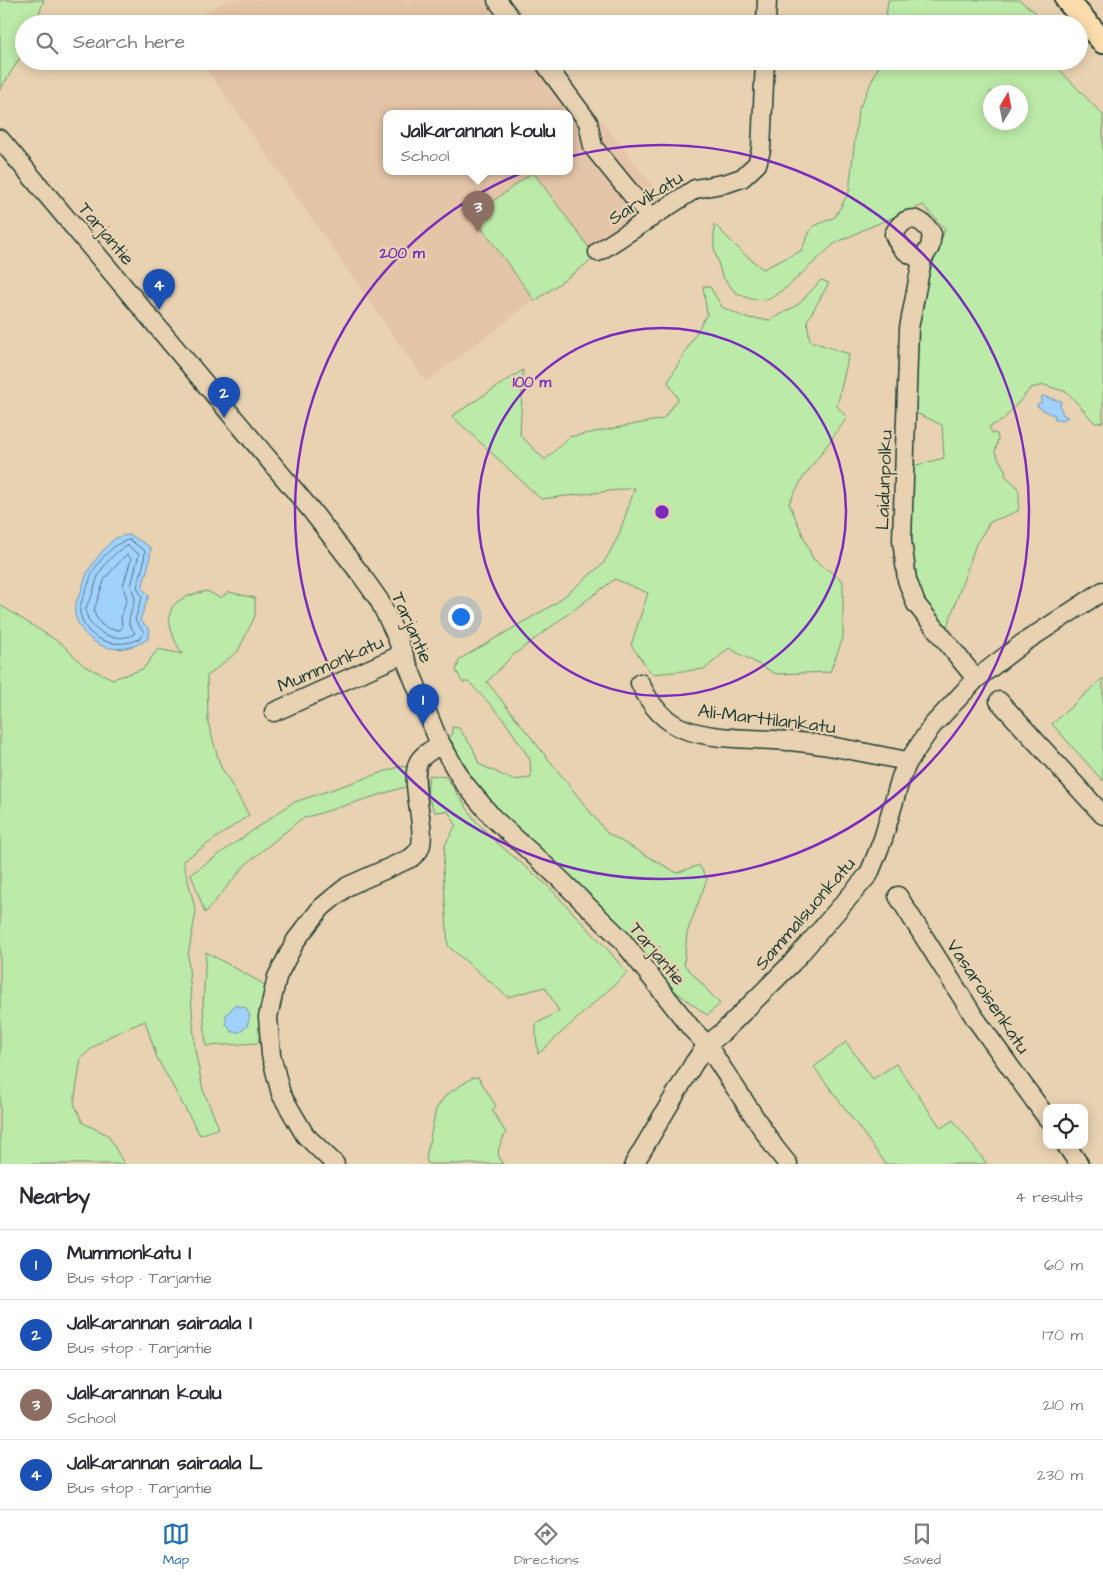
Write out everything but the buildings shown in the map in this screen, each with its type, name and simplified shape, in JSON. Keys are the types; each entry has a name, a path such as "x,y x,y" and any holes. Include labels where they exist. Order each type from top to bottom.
{"main road":[{"path":"1067,0 1080,15"},
{"path":"1088,24 1103,42"}],"street":[{"path":"497,0 508,15"},
{"path":"766,15 767,0"},
{"path":"550,70 588,122 593,147 651,218"},
{"name":"Sarvikatu","path":"598,252 695,189 742,178 757,164 761,150 765,70"},
{"name":"Tarjantie","path":"0,139 294,490 362,576 379,600 404,654 440,745 463,782 493,818 559,878 621,939 707,1046 775,1148 788,1164"},
{"name":"Laidunpolku","path":"922,260 909,328 902,540 906,572 916,604 976,679"},
{"name":"Sammalsuonkatu","path":"634,1164 694,1064 707,1046 792,963 869,874 883,839 901,777 908,762 932,726 976,679 1023,644 1103,591"},
{"name":"Mummonkatu","path":"274,712 404,654"},
{"name":"Ali-Marttilankatu","path":"640,683 646,696 662,716 684,729 706,735 800,742 908,762"},
{"path":"1000,701 1103,815"},
{"path":"334,1164 305,1135 280,1094 271,1055 268,1017 277,977 296,940 321,908 348,886 411,858 419,850 422,837 417,787 418,764 422,757 440,745"},
{"name":"Vasaroisenkatu","path":"898,896 975,1018 1043,1112"},
{"path":"1069,1149 1079,1164"}],"shaded area":[{"path":"228,0 507,0 518,15 201,15"},
{"path":"207,70 562,70 673,212 598,252 426,382"}],"green space":[{"path":"0,0 44,0 38,15 15,15 15,66 0,90"},
{"path":"888,0 1019,0 1035,12 1036,15 886,15"},
{"path":"877,70 1060,70 1103,115 1103,422 1095,423 1067,392 1044,385 1031,388 1003,420 989,427 992,433 997,434 998,439 995,452 1006,472 1005,476 1019,491 1018,511 990,522 976,544 946,630 933,616 920,590 916,576 911,530 913,466 944,458 942,425 914,412 920,299 945,229 923,205 834,244 787,287 768,300 750,299 735,292 722,276 714,248 714,224 743,253 763,269 801,251 812,227 835,217 849,192 858,111"},
{"path":"529,175 535,175 596,257 535,301 473,216"},
{"path":"821,280 829,283 807,321 810,341 849,354 837,406 847,418 803,478 789,503 813,559 843,581 843,638 830,672 776,674 729,648 705,669 652,674 631,645 648,593 615,579 512,656 487,682 607,833 677,873 699,865 707,879 687,933 684,964 720,1004 707,1015 664,983 575,880 500,815 466,775 454,745 449,738 452,735 452,727 459,728 473,748 479,764 513,780 531,778 530,759 502,717 469,682 462,682 456,670 460,659 556,603 603,564 618,537 635,488 541,499 452,416 523,370 520,435 545,460 569,437 663,419 678,399 668,382 707,314 703,286 710,287 722,307 746,318 771,320 799,304"},
{"path":"207,591 220,598 229,592 255,598 255,616 238,651 207,676 208,722 220,765 249,815 183,861 196,912 188,955 195,1050 203,1090 219,1128 200,1135 157,1058 145,1021 110,1036 81,1058 74,1103 83,1123 108,1135 124,1164 0,1164 0,605 62,644 84,666 113,679 143,669 158,649 182,654 170,624 172,609 182,599"},
{"path":"1103,678 1103,781 1052,724"},
{"path":"401,766 408,768 408,786 301,819 246,864 205,913 191,874 292,803"},
{"path":"429,775 446,777 475,820 494,840 548,886 627,973 538,1054 536,1024 559,1011 545,987 508,997 448,946 443,869 445,845 456,825 448,811 435,812 427,795"},
{"path":"206,952 260,982 268,989 258,1043 206,1046 203,1006"},
{"path":"846,1042 873,1079 896,1064 941,1128 953,1120 987,1164 886,1164 814,1067"},
{"path":"478,1077 496,1106 492,1110 506,1133 498,1152 503,1164 428,1164 426,1158 436,1109 446,1095 472,1078"}],"water":[{"path":"1042,396 1061,401 1060,406 1063,415 1068,417 1063,420 1055,419 1054,414 1050,414 1037,406 1037,404 1041,403"},
{"path":"131,535 151,548 142,588 149,596 140,620 150,630 148,639 131,647 105,647 97,644 83,631 75,615 75,607 86,575 97,557 116,538"},
{"path":"235,1005 246,1008 250,1016 247,1026 240,1032 232,1032 226,1024 226,1015"}],"place":[{"name":"Jalkarannan koulu","path":"478,232"},
{"name":"Jalkarannan sairaala L","path":"159,310"},
{"name":"Jalkarannan sairaala I","path":"224,418"},
{"name":"Mummonkatu I","path":"423,725"}]}
